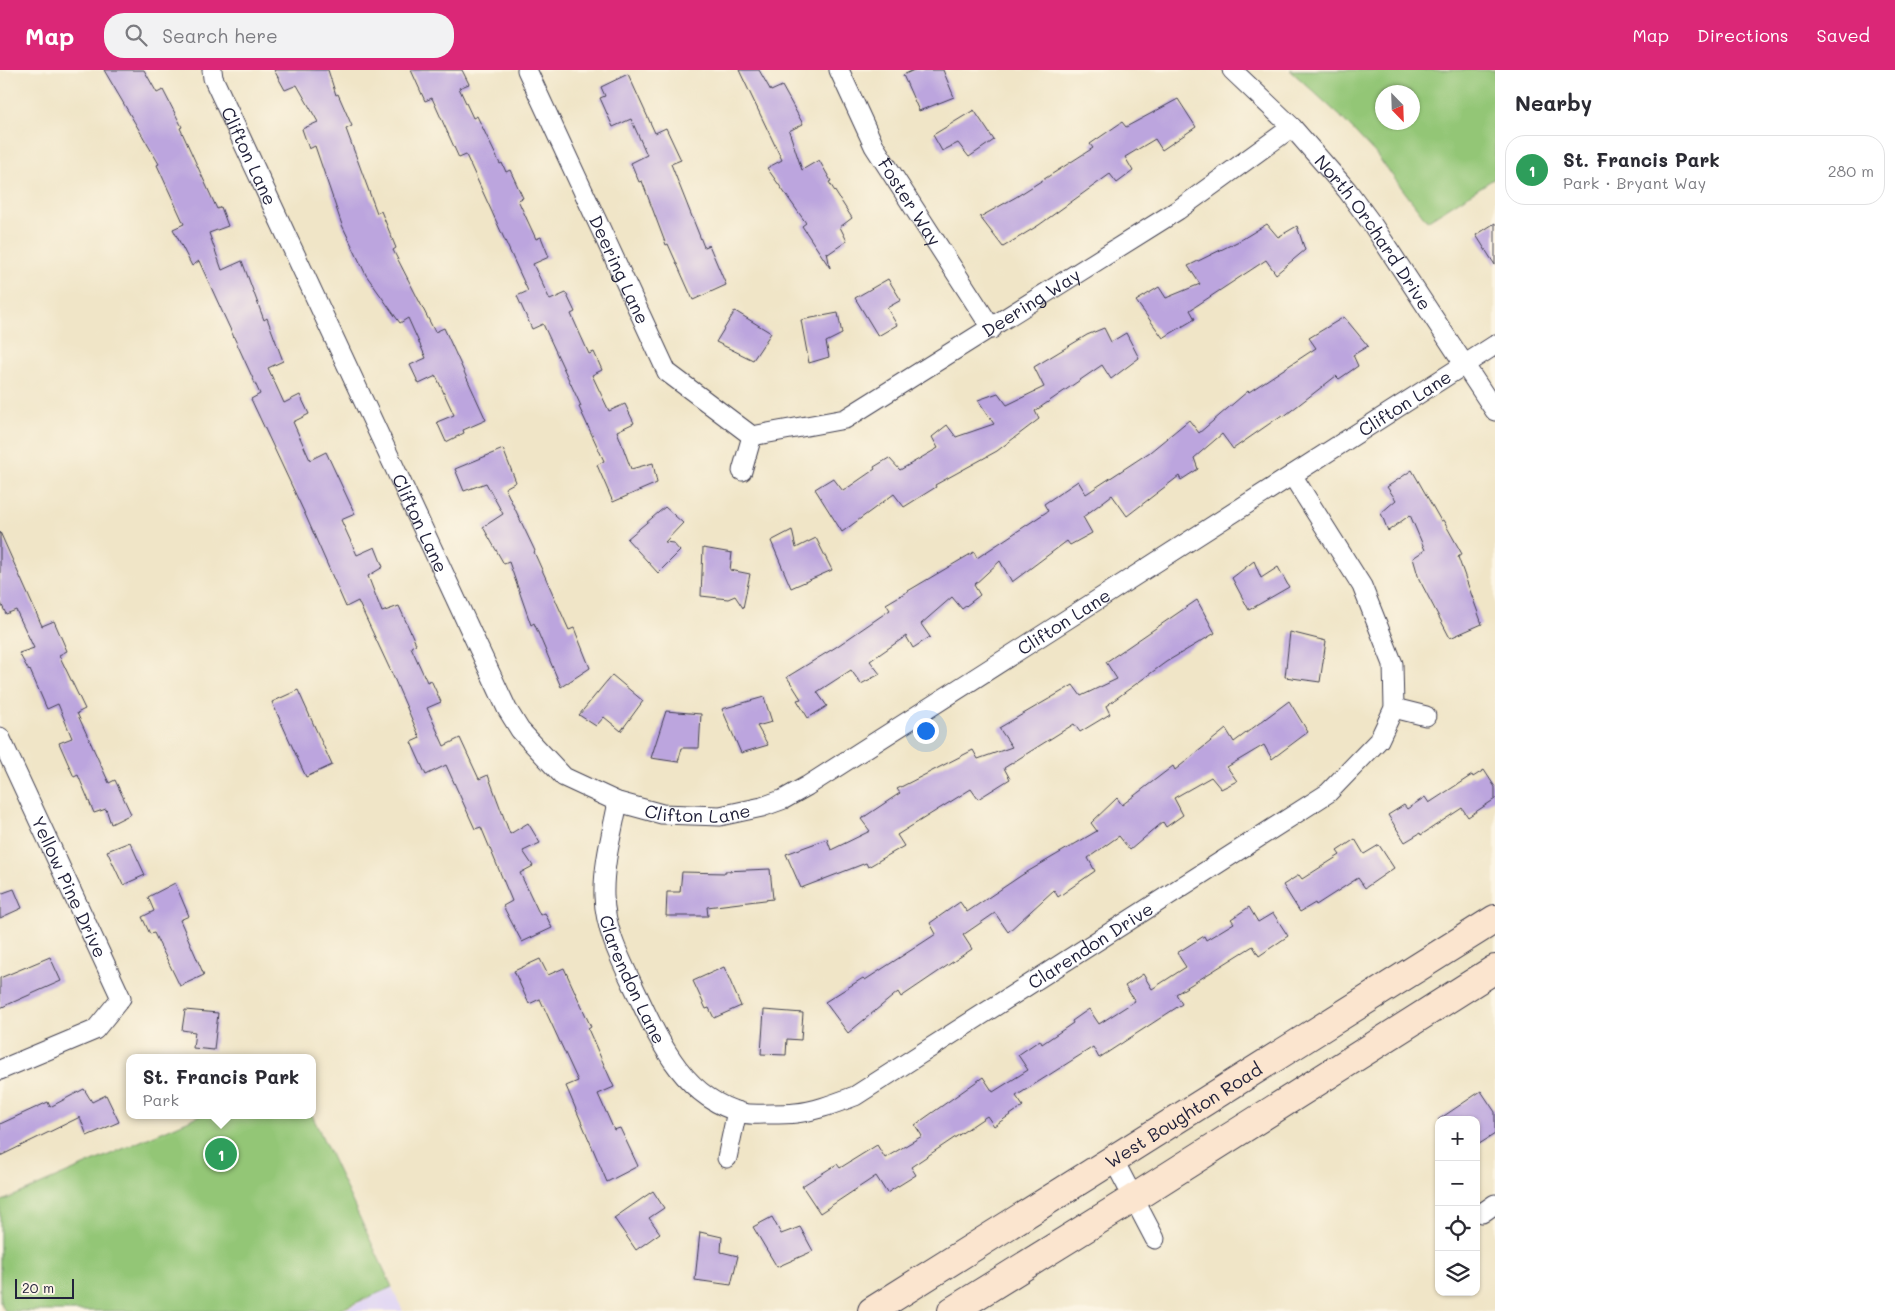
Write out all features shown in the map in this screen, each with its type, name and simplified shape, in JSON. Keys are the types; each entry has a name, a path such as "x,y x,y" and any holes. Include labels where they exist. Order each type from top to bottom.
{"main road":[{"name":"West Boughton Road","path":"872,1311 1495,919"},
{"path":"952,1311 1495,969"}],"street":[{"name":"Clifton Lane","path":"212,70 213,78 507,709 520,730 564,777 618,802 662,814 720,816 762,807 807,786 1495,345"},
{"name":"Deering Lane","path":"527,70 666,372 752,436"},
{"name":"Foster Way","path":"839,70 874,146 992,329"},
{"name":"North Orchard Drive","path":"1232,70 1292,128 1347,190 1372,224 1495,412"},
{"name":"Deering Way","path":"752,436 845,419 992,329 1178,210 1292,128"},
{"path":"742,471 752,436"},
{"name":"Clarendon Drive","path":"741,1112 797,1114 836,1104 855,1096 1328,793 1378,740 1394,708 1393,664 1362,586 1292,475"},
{"path":"1394,708 1426,716"},
{"name":"Yellow Pine Drive","path":"0,737 121,998 95,1030 0,1070"},
{"name":"Clarendon Lane","path":"618,802 606,867 604,896 607,922 616,950 657,1038 672,1061 693,1086 714,1102 741,1112"},
{"path":"727,1158 741,1112"},
{"path":"1113,1159 1155,1239"}],"shaded area":[{"path":"392,1287 403,1311 341,1311"}],"green space":[{"path":"1290,70 1495,70 1495,178 1427,221 1375,153 1339,115"},
{"path":"192,1119 314,1119 392,1287 337,1311 5,1311 0,1301 0,1202"}],"building":[{"path":"104,70 144,70 157,93 163,90 182,127 180,128 217,209 221,207 228,226 209,233 222,270 242,261 264,320 267,318 283,361 268,368 284,403 300,395 309,414 293,422 310,460 326,452 355,514 341,520 357,555 375,547 383,567 368,576 382,612 399,606 416,644 411,647 427,682 431,680 441,702 427,708 444,746 460,738 479,779 488,775 510,834 528,823 540,843 523,851 533,866 520,873 540,915 545,913 552,928 522,942 503,906 512,901 481,827 475,829 446,765 426,775 411,742 420,738 394,678 358,601 346,607 251,399 260,394 199,261 192,266 173,229 184,224 157,165 159,164"},
{"path":"274,70 328,70 336,95 338,94 352,126 346,129 377,213 381,211 396,248 393,250 435,332 444,328 486,420 463,430 464,433 446,442 437,422 454,415 436,376 419,384 410,365 426,358 408,318 400,323 366,275 342,225 315,146 309,149 302,129 318,122 297,85 285,90"},
{"path":"411,70 462,70 469,84 459,88 473,118 477,116 500,164 502,163 506,172 510,170 523,198 518,200 536,239 541,237 549,257 533,264 550,300 566,293 575,312 571,314 589,354 594,352 602,370 592,375 609,411 625,404 634,423 617,431 631,469 653,463 657,483 613,502 597,465 604,461 543,324 532,329 517,296 528,291 466,155 459,158 432,98 425,101"},
{"path":"739,70 759,70 771,91 782,86 803,124 789,131 802,170 819,160 831,181 829,182 852,218 840,227 847,241 828,254 827,252 830,268 802,226 806,223 767,168 782,160"},
{"path":"914,70 943,70 954,97 919,111 903,75"},
{"path":"628,74 655,133 666,128 681,160 671,164 704,247 709,245 726,285 693,300 668,244 666,245 642,181 639,182 631,163 647,155 631,119 613,127 600,98 605,96 601,87"},
{"path":"1178,99 1196,127 1162,150 1155,139 1125,157 1133,171 1117,183 1110,174 1039,225 1003,247 980,217 1016,197 1093,148 1090,144 1122,122 1126,127"},
{"path":"974,110 994,140 969,157 958,143 942,151 933,135"},
{"path":"1495,223 1495,265 1476,235"},
{"path":"1267,224 1278,237 1297,226 1305,250 1276,274 1266,260 1190,310 1195,319 1163,338 1136,301 1159,287 1166,298 1200,284 1188,266 1241,240"},
{"path":"888,279 901,300 887,308 897,325 878,336 855,298"},
{"path":"735,311 771,333 753,360 716,342"},
{"path":"838,313 842,334 826,342 829,357 809,363 801,320"},
{"path":"1344,317 1368,346 1353,355 1358,366 1339,379 1336,376 1283,417 1282,415 1233,449 1222,434 1194,458 1198,469 1181,480 1179,476 1127,516 1112,495 1083,517 1092,533 1070,545 1067,541 1012,582 1000,561 974,585 980,595 962,609 952,597 921,624 930,637 913,648 906,636 870,661 880,674 861,684 851,670 817,692 827,706 808,718 797,700 801,699 787,677 836,647 890,610 886,604 974,552 977,558 1048,511 1044,504 1078,481 1086,494 1150,452 1189,420 1199,433 1248,391 1316,348 1309,338"},
{"path":"1104,328 1111,342 1126,333 1139,358 1111,379 1102,365 1035,411 1039,419 997,451 935,485 936,487 904,507 894,494 842,532 815,489 833,478 843,491 889,458 900,470 938,448 932,437 947,425 956,437 994,424 978,400 998,393 1007,405 1044,387 1034,367 1087,335"},
{"path":"503,449 516,482 505,488 569,630 574,628 590,668 561,687 534,623 531,625 509,562 504,564 483,527 503,514 486,483 464,491 455,469"},
{"path":"1412,470 1462,554 1458,557 1482,624 1450,638 1419,579 1413,558 1425,550 1410,515 1388,531 1381,513 1396,500 1387,487"},
{"path":"665,507 683,523 665,542 673,543 680,551 658,573 627,539"},
{"path":"792,530 796,548 816,538 832,570 791,588 771,541"},
{"path":"0,532 42,626 54,621 67,651 59,655 85,709 77,713 109,783 115,780 131,814 111,824 106,809 94,813 78,775 74,777 59,743 72,738 58,704 47,709 30,670 19,653 34,648 16,610 6,614 0,601"},
{"path":"703,548 732,553 730,570 750,574 743,608 735,596 728,599 701,596"},
{"path":"1254,561 1261,578 1278,567 1289,587 1249,610 1232,578"},
{"path":"1197,600 1215,633 1166,662 1106,706 1110,714 1080,732 1074,724 1004,768 1010,779 978,799 971,789 897,835 904,846 868,867 866,863 801,888 786,854 827,839 831,850 870,831 861,819 900,793 897,789 973,750 978,759 1012,747 999,728 1073,685 1081,696 1117,679 1106,662"},
{"path":"1290,632 1326,641 1320,682 1285,677"},
{"path":"612,675 643,701 621,731 604,717 596,726 579,715"},
{"path":"298,690 332,765 306,777 272,702"},
{"path":"764,697 772,722 757,726 768,745 741,753 722,709"},
{"path":"1289,701 1308,732 1272,759 1264,745 1227,767 1237,781 1221,789 1211,777 1174,798 1183,815 1166,827 1163,822 1130,850 1119,836 1088,858 1095,871 1058,897 1054,890 1008,932 995,913 963,935 972,949 901,997 898,992 848,1033 825,1002 863,978 865,980 936,934 930,923 960,902 967,912 1022,875 1097,831 1091,823 1117,798 1122,805 1173,766 1175,770 1226,729 1234,742"},
{"path":"666,711 701,714 699,748 682,748 678,762 651,758"},
{"path":"1484,770 1495,787 1495,799 1468,817 1462,808 1421,835 1420,833 1405,842 1388,815 1404,805 1407,809 1425,797 1429,803 1472,775 1473,777"},
{"path":"1355,839 1364,854 1379,845 1394,868 1365,888 1358,878 1316,905 1315,903 1300,912 1283,885 1299,875 1302,879 1340,855 1337,851"},
{"path":"130,842 145,875 123,885 107,851"},
{"path":"770,869 773,899 707,907 708,916 666,916 667,892 680,892 682,872 725,873 725,871"},
{"path":"175,883 189,916 180,920 204,975 180,986 154,933 150,934 142,917 154,911 148,897"},
{"path":"14,889 22,908 0,918 0,894"},
{"path":"1249,907 1258,922 1273,913 1288,936 1259,956 1253,946 1176,994 1182,1004 1099,1058 1093,1047 1016,1096 1023,1106 994,1126 987,1116 911,1167 916,1175 887,1193 876,1176 820,1213 802,1186 837,1164 840,1168 877,1145 885,1158 922,1136 915,1125 983,1077 993,1092 1028,1070 1018,1055 1040,1040 1042,1044 1073,1023 1072,1021 1089,1009 1099,1024 1135,1001 1125,986 1143,974 1152,989 1186,967 1177,953 1204,936 1206,940 1234,923 1231,919"},
{"path":"50,957 61,981 0,1008 0,978"},
{"path":"540,959 548,975 564,968 591,1027 588,1029 614,1087 598,1094 614,1130 620,1128 638,1166 607,1182 566,1086 578,1081 540,999 529,1004 514,971"},
{"path":"724,967 741,1006 714,1018 709,1008 706,1009 693,981"},
{"path":"185,1010 218,1013 214,1050 193,1048 195,1032 182,1030"},
{"path":"764,1010 803,1013 801,1040 787,1039 786,1055 761,1054"},
{"path":"84,1089 92,1102 106,1095 119,1122 87,1136 80,1117 0,1156 0,1124 48,1102 50,1107"},
{"path":"1481,1091 1495,1112 1495,1134 1480,1143 1480,1116 1444,1116"},
{"path":"653,1191 664,1208 649,1218 660,1233 636,1250 614,1218"},
{"path":"772,1217 781,1234 800,1227 813,1251 777,1267 753,1227"},
{"path":"700,1232 722,1237 721,1252 738,1256 731,1285 695,1280"}],"place":[{"name":"St. Francis Park","path":"221,1154"}]}
